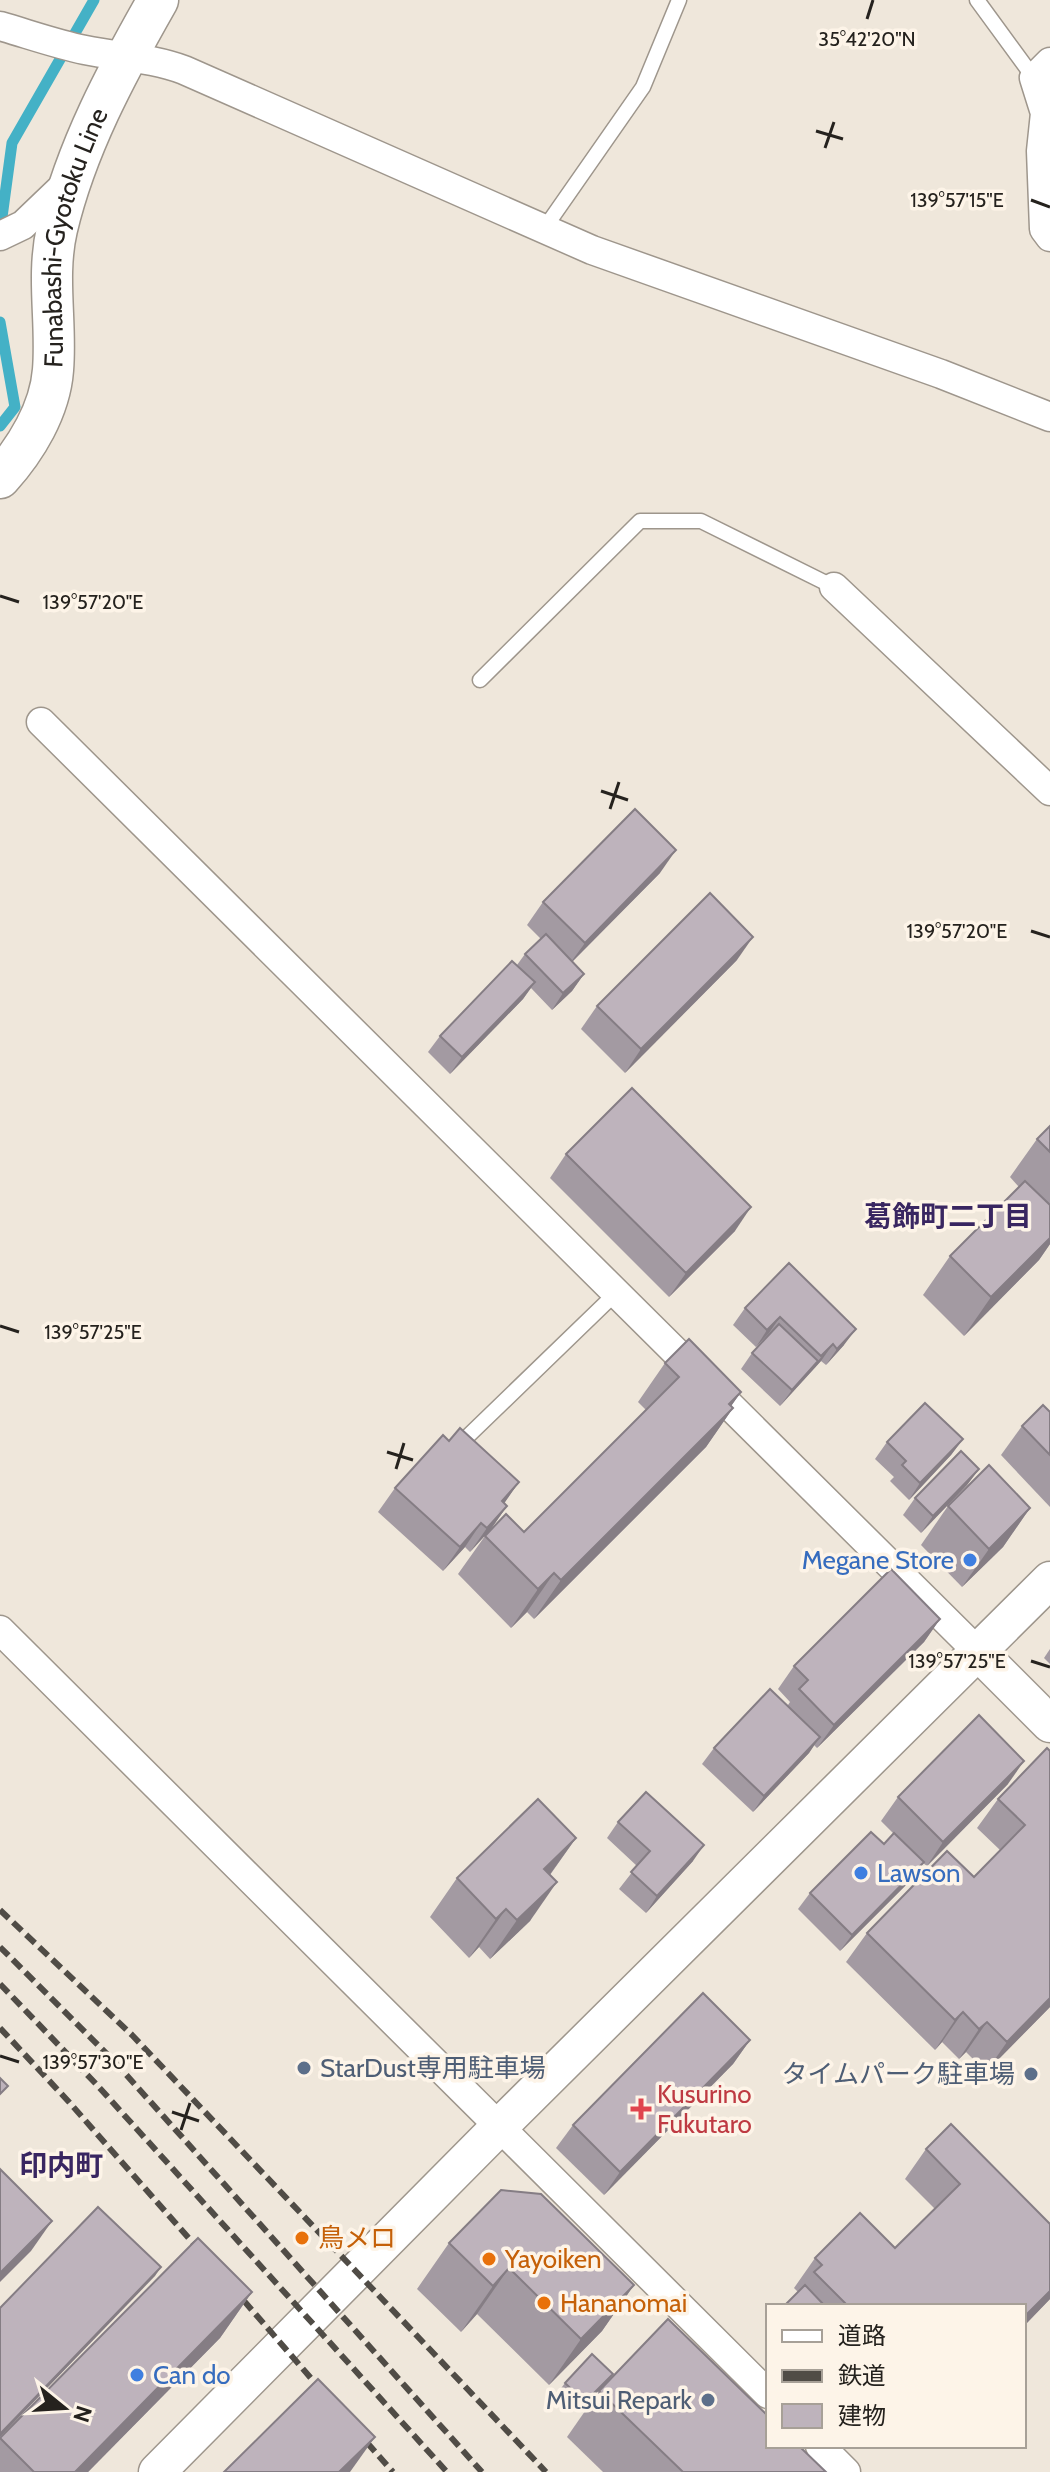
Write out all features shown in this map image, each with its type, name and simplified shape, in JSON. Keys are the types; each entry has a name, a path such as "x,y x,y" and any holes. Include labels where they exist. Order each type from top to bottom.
{"main road":[{"name":"Funabashi-Gyotoku Line","path":"0,478 31,437 50,387 53,371 51,272 56,232 70,180 126,58 158,0"}],"street":[{"path":"0,26 68,46 126,58 159,61 184,70 592,250 941,374 1050,417"},
{"path":"1042,70 1045,113 1041,151 1044,229 1050,237"},
{"path":"0,236 23,225 70,180"},
{"path":"834,587 1050,791"},
{"path":"41,722 1050,1724"},
{"path":"157,2472 1050,1580"},
{"path":"0,1630 766,2392"},
{"path":"822,2448 846,2472"}],"lane":[{"path":"544,229 643,87 679,0"},
{"path":"977,0 1042,70"},
{"path":"480,680 640,521 701,521 834,587"},
{"path":"466,1438 616,1293"}],"building":[{"path":"635,809 676,850 585,943 543,902"},
{"path":"710,893 753,937 641,1049 597,1006"},
{"path":"546,934 584,974 563,993 525,954"},
{"path":"512,961 535,982 462,1057 440,1036"},
{"path":"632,1088 751,1207 686,1273 566,1154"},
{"path":"1050,1126 1050,1152 1037,1139"},
{"path":"1025,1181 1050,1205 1050,1238 991,1297 950,1256"},
{"path":"789,1263 856,1329 837,1349 833,1344 821,1356 780,1317 767,1330 745,1308"},
{"path":"779,1324 818,1361 792,1390 752,1353"},
{"path":"689,1339 741,1392 729,1404 733,1408 561,1580 554,1573 538,1589 485,1536 506,1514 524,1532 679,1377 665,1363"},
{"path":"925,1403 963,1439 920,1483 902,1465 906,1461 887,1442"},
{"path":"1043,1405 1050,1412 1050,1455 1022,1426"},
{"path":"460,1428 519,1482 502,1501 507,1506 487,1528 481,1523 460,1547 395,1488 443,1435 449,1441"},
{"path":"961,1451 979,1469 933,1516 915,1498"},
{"path":"989,1465 1030,1508 989,1549 948,1506"},
{"path":"891,1569 940,1619 834,1725 799,1689 808,1680 794,1666"},
{"path":"770,1689 820,1737 764,1796 714,1748"},
{"path":"979,1715 1024,1761 943,1842 898,1797"},
{"path":"1047,1748 1050,1751 1050,1998 1007,2042 987,2022 979,2029 963,2012 955,2020 867,1933 947,1851 974,1877 1025,1825 998,1799"},
{"path":"646,1792 704,1845 657,1896 631,1872 650,1851 618,1822"},
{"path":"538,1799 576,1838 544,1869 557,1882 517,1920 506,1909 496,1919 457,1878"},
{"path":"871,1832 884,1844 894,1833 924,1862 852,1935 810,1893"},
{"path":"703,1993 750,2040 620,2172 573,2125"},
{"path":"0,2078 8,2086 0,2094"},
{"path":"951,2124 1050,2224 1050,2291 1026,2315 1026,2304 846,2304 814,2272 822,2265 815,2258 860,2213 895,2248 960,2184 926,2149"},
{"path":"0,2169 52,2221 0,2273"},
{"path":"501,2190 541,2194 634,2285 581,2339 509,2268 493,2286 449,2243"},
{"path":"98,2207 161,2267 0,2434 0,2308"},
{"path":"198,2238 252,2292 75,2472 34,2472 0,2438"},
{"path":"805,2285 823,2304 786,2304"},
{"path":"668,2319 766,2414 766,2448 801,2448 826,2472 683,2472 599,2391"},
{"path":"592,2354 613,2374 585,2402 565,2383"},
{"path":"318,2379 375,2437 339,2472 224,2472"}],"waterway":[{"path":"0,232 12,143 94,0"},
{"path":"0,322 15,407 0,426"}],"railway":[{"path":"0,1910 132,2035 546,2472"},
{"path":"0,1947 113,2060 482,2472"},
{"path":"0,1984 97,2085 447,2472"},
{"path":"0,2028 208,2260"},
{"path":"232,2287 329,2399"},
{"path":"355,2429 393,2472"}],"place":[{"name":"Megane Store","path":"970,1560"},
{"name":"Lawson","path":"861,1873"},
{"name":"StarDust専用駐車場","path":"304,2068"},
{"name":"タイムパーク駐車場","path":"1031,2074"},
{"name":"Kusurino Fukutaro","path":"641,2109"},
{"name":"鳥メロ","path":"302,2238"},
{"name":"Yayoiken","path":"489,2259"},
{"name":"Hananomai","path":"544,2303"},
{"name":"Can do","path":"137,2375"},
{"name":"Mitsui Repark","path":"708,2400"}],"district":[{"name":"葛飾町二丁目","path":"948,1216"},
{"name":"印内町","path":"61,2165"}]}
